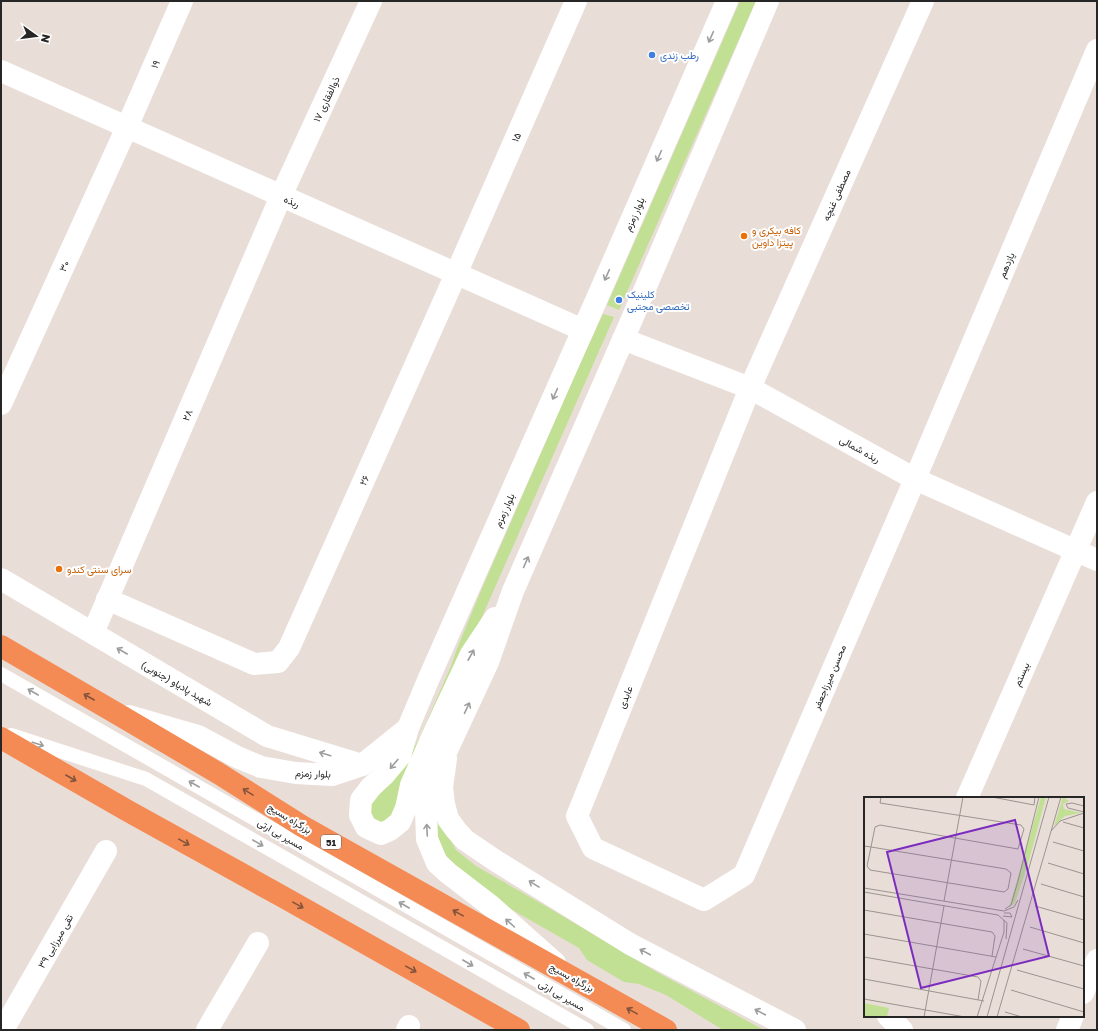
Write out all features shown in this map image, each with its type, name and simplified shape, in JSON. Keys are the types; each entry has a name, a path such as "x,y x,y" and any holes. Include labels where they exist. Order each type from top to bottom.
{"highway":[{"name":"بزرگراه بسیج","path":"1,646 218,773 302,826 666,1030"},
{"path":"1,738 128,811 519,1030"}],"street":[{"name":"۱۹","path":"127,127 182,1"},
{"name":"ذوالفقاری ۱۷","path":"281,196 371,1"},
{"name":"۱۵","path":"456,274 576,1"},
{"name":"بلوار زمزم","path":"116,713 198,736 237,757 261,767 296,773 332,775 362,765 408,728 727,1"},
{"path":"571,977 491,906 437,863 427,839 426,811 434,778 488,662 513,591 768,1"},
{"name":"مصطفی غنچه","path":"750,388 923,1"},
{"name":"یازدهم","path":"915,479 1097,50"},
{"name":"ربذه","path":"1,72 583,330"},
{"name":"۳۰","path":"1,404 127,127"},
{"name":"۲۸","path":"93,633 281,196"},
{"name":"۲۶","path":"108,599 254,664 278,662 289,648 456,274"},
{"name":"ربذه شمالی","path":"623,339 750,388 915,479 1097,560"},
{"name":"عابدی","path":"744,875 704,900 593,848 577,816 750,388"},
{"name":"محسن میرزاجعفر","path":"744,875 915,479"},
{"name":"بیستم","path":"967,797 1097,502"},
{"name":"شهید پادیاو (جنوبی)","path":"1,579 267,736 362,765"},
{"path":"408,728 400,756 384,776 371,786 362,800 360,815 366,827 381,834 390,830 400,822 406,808 411,785 471,654 513,591"},
{"path":"447,750 442,787 444,804 448,819 465,840 496,861 630,944 795,1030"},
{"name":"تقی میرزایی ۳۹","path":"3,1030 106,851"},
{"path":"207,1030 258,943"},
{"path":"1084,991 1097,960"},
{"path":"889,1017 902,1030"},
{"path":"1067,1030 1073,1017"}],"lane":[{"name":"مسیر بی ارتی","path":"1,674 624,1030"},
{"name":"مسیر بی ارتی","path":"1,732 146,780 586,1030"}],"green space":[{"path":"740,1 756,1 619,310 607,305"},
{"path":"603,314 614,317 394,817 376,825 368,805 406,761 420,737 451,666 480,593"},
{"path":"437,808 446,832 456,850 476,866 655,971 764,1030 723,1030 666,995 639,984 624,982 587,960 579,948 509,908 456,866 442,851 435,835"}],"place":[{"name":"رطب زندی","path":"652,55"},
{"name":"کافه بیکری و پیتزا داوین","path":"744,236"},
{"name":"کلینیک تخصصی مجتبی","path":"619,300"},
{"name":"سرای سنتی کندو","path":"59,569"}]}
